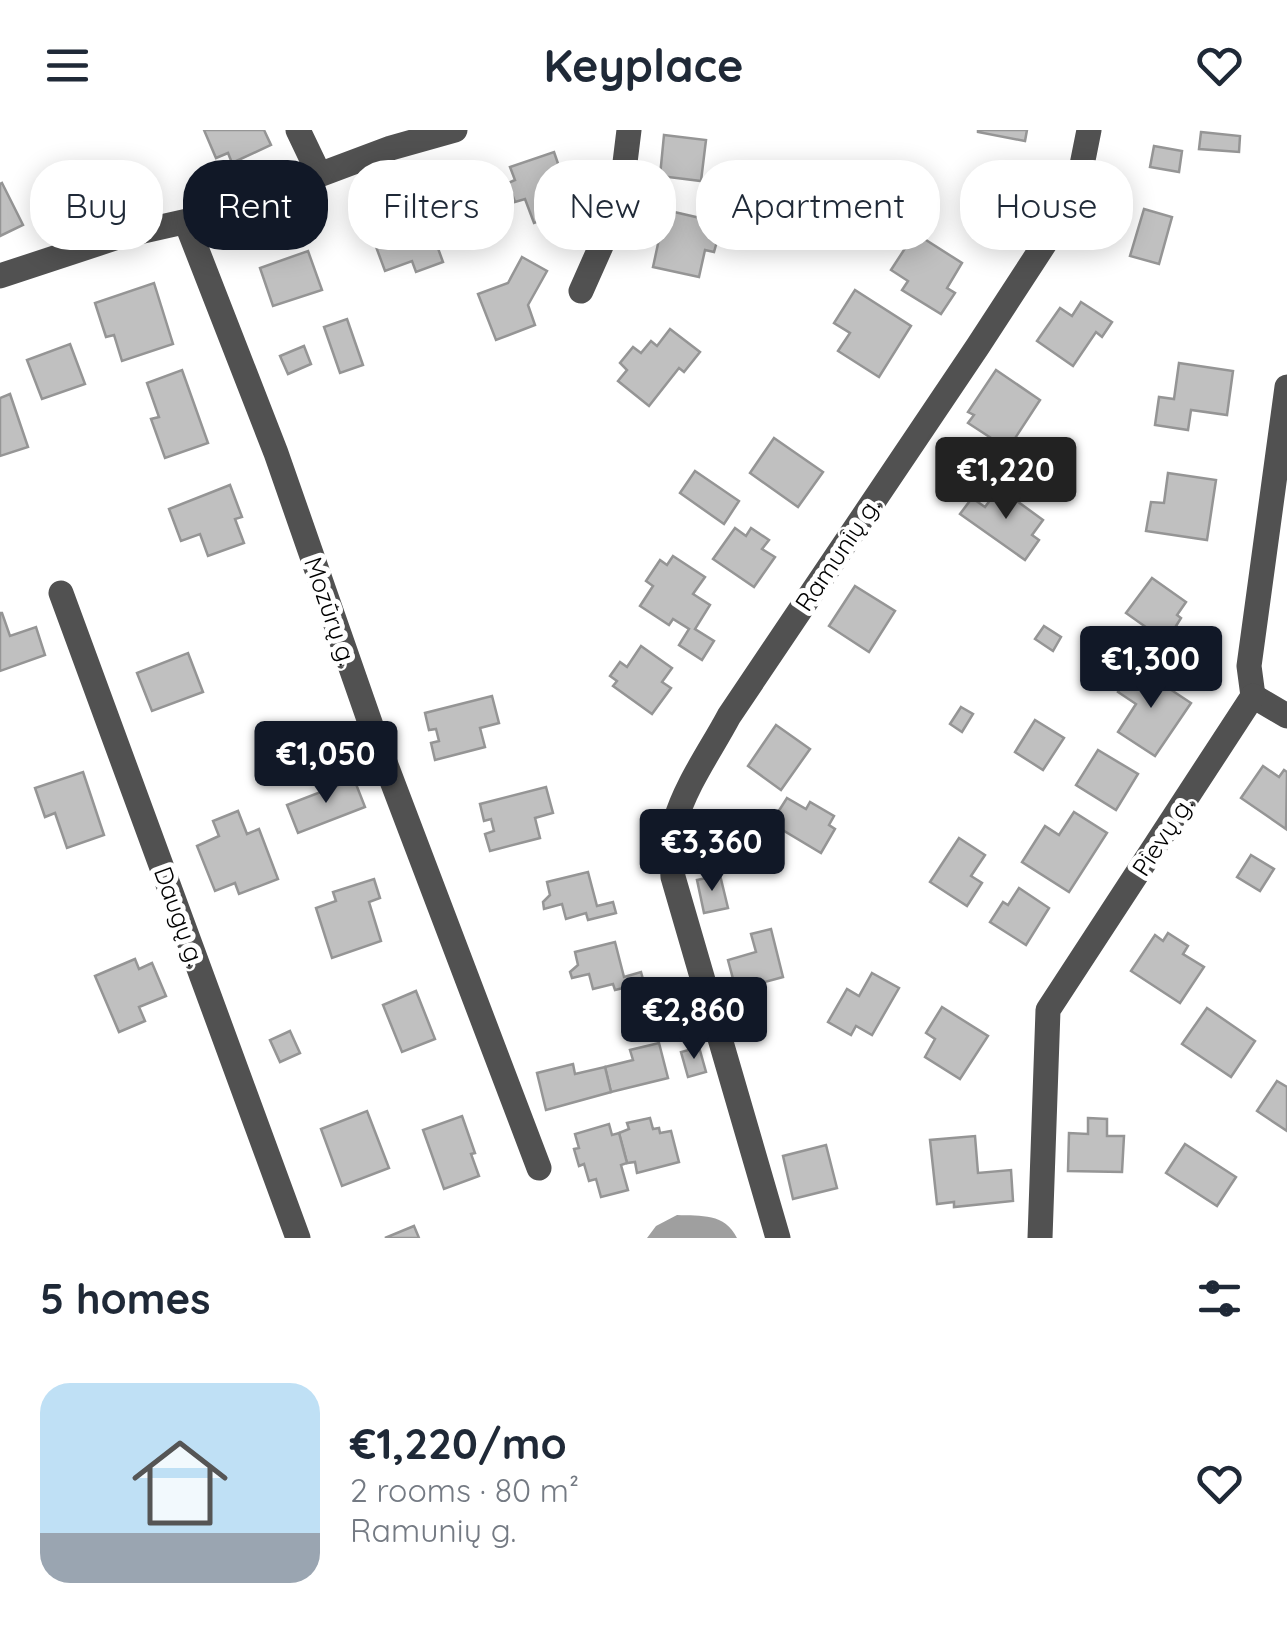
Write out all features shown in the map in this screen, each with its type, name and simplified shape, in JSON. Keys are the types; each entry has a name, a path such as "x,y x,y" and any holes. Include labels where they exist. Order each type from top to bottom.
{"street":[{"path":"298,130 312,160"},
{"path":"328,171 456,130"},
{"path":"582,291 617,207 629,130"},
{"name":"Ramunių g.","path":"778,1238 672,877 674,824 694,777 729,716 1049,237 1076,182 1089,130"},
{"path":"0,276 122,236 183,223"},
{"name":"Mozūrų g.","path":"197,250 539,1168"},
{"path":"1287,387 1249,666 1253,696 1287,716"},
{"name":"Daugų g.","path":"62,593 298,1238"},
{"name":"Pievų g.","path":"1040,1238 1048,1010 1253,696"}],"shaded area":[{"path":"677,1215 719,1220 737,1238 647,1238 656,1226"}],"building":[{"path":"204,130 264,130 271,145 238,160 231,160 228,153 216,158"},
{"path":"978,130 1027,130 1025,141"},
{"path":"1201,132 1240,136 1239,152 1199,149"},
{"path":"664,135 706,140 704,160 696,160 696,180 676,178 676,160 662,160"},
{"path":"1154,146 1182,151 1179,172 1150,167"},
{"path":"554,152 557,160 534,160 534,223 525,199 514,199 514,166"},
{"path":"0,184 23,225 0,236"},
{"path":"1144,209 1172,217 1159,264 1130,256"},
{"path":"676,212 696,217 696,250 705,250 699,277 653,267 657,250 676,250"},
{"path":"940,249 962,263 947,288 955,293 941,314 902,290 908,281 891,270 904,250"},
{"path":"377,250 439,250 443,262 416,272 412,261 385,271"},
{"path":"308,251 322,290 273,306 260,268"},
{"path":"522,257 547,271 528,305 535,325 496,340 478,294 508,283"},
{"path":"154,283 173,344 122,361 114,335 106,337 95,303"},
{"path":"855,290 911,326 879,377 838,351 850,333 834,323"},
{"path":"1081,302 1112,322 1102,337 1096,332 1073,366 1037,341 1060,308 1072,316"},
{"path":"347,319 363,365 340,373 324,327"},
{"path":"670,329 700,352 684,372 679,368 649,406 618,381 627,370 620,363 633,347 641,353 651,341 657,346"},
{"path":"70,344 85,384 42,399 27,360"},
{"path":"304,346 311,364 288,374 280,356"},
{"path":"1179,363 1233,371 1227,415 1191,410 1188,430 1155,425 1159,397 1174,399"},
{"path":"182,370 208,443 165,458 151,419 159,417 147,383"},
{"path":"996,370 1040,400 1008,449 968,423 974,415 968,412"},
{"path":"10,394 28,447 0,456 0,398"},
{"path":"774,438 823,472 798,507 750,473"},
{"path":"695,471 739,501 724,524 680,493"},
{"path":"1168,473 1216,480 1207,540 1146,531 1151,502 1164,503"},
{"path":"230,485 242,517 235,519 244,543 208,556 200,534 181,541 169,509"},
{"path":"999,488 1043,520 1032,535 1039,540 1025,560 960,514 972,498 985,507"},
{"path":"735,528 746,536 751,528 769,540 762,549 775,557 754,587 713,559"},
{"path":"673,556 705,577 693,594 710,605 695,629 714,641 702,660 679,645 689,629 673,619 669,625 640,606 653,586 646,581 660,560 667,565"},
{"path":"1152,578 1186,602 1177,615 1181,618 1176,626 1195,640 1177,665 1143,640 1150,630 1126,613"},
{"path":"855,586 895,611 869,652 829,626"},
{"path":"0,613 10,636 36,627 45,655 0,671"},
{"path":"1044,626 1061,637 1053,651 1035,639"},
{"path":"641,646 672,668 662,682 671,688 652,714 613,686 617,681 610,676 620,662 627,667"},
{"path":"188,653 203,692 152,711 137,673"},
{"path":"1135,666 1191,703 1155,756 1118,732 1136,704 1118,692"},
{"path":"492,696 499,723 480,728 485,747 435,760 431,743 439,741 436,729 429,730 425,713"},
{"path":"961,707 973,714 962,732 950,724"},
{"path":"1035,720 1064,738 1043,770 1015,752"},
{"path":"776,725 810,749 781,790 748,766"},
{"path":"1098,750 1138,774 1116,810 1076,785"},
{"path":"1263,766 1279,777 1284,770 1287,772 1286,829 1241,798"},
{"path":"83,772 104,835 67,848 55,813 45,817 35,788"},
{"path":"354,779 365,807 298,833 287,805"},
{"path":"546,787 553,813 535,818 540,838 490,851 485,834 494,831 491,819 484,821 480,804"},
{"path":"787,798 806,809 810,802 834,816 829,825 835,829 821,853 771,823"},
{"path":"238,811 247,834 259,829 278,879 239,894 235,883 215,891 197,846 219,836 213,821"},
{"path":"1074,812 1107,833 1069,892 1022,862 1045,826 1059,835"},
{"path":"748,816 766,828 754,848 735,837"},
{"path":"959,838 985,855 971,876 982,883 967,906 930,882"},
{"path":"1251,855 1274,869 1260,891 1237,877"},
{"path":"588,872 597,906 613,902 616,913 588,920 586,913 566,919 562,904 544,909 543,902 550,895 547,882"},
{"path":"720,875 728,908 704,913 697,880"},
{"path":"374,879 380,898 369,902 381,941 332,958 316,908 336,901 333,892"},
{"path":"1019,888 1049,908 1026,945 990,922 1003,902 1008,905"},
{"path":"771,929 783,977 736,990 728,960 756,952 751,934"},
{"path":"1168,933 1188,946 1183,954 1204,967 1180,1003 1131,971 1155,935 1163,941"},
{"path":"615,942 624,977 641,972 644,983 615,990 613,984 593,989 589,974 572,978 570,972 578,965 575,952"},
{"path":"135,959 139,969 152,963 166,996 139,1007 145,1021 119,1032 95,976"},
{"path":"872,973 899,988 872,1035 856,1026 851,1035 828,1022 847,989 859,996"},
{"path":"416,991 435,1039 402,1052 383,1005"},
{"path":"942,1007 988,1036 960,1079 925,1057 935,1039 926,1033"},
{"path":"1207,1008 1255,1041 1231,1077 1182,1044"},
{"path":"290,1031 300,1053 280,1062 270,1040"},
{"path":"659,1043 668,1078 611,1092 605,1067 633,1060 630,1050"},
{"path":"699,1047 706,1072 688,1077 681,1052"},
{"path":"573,1064 575,1074 605,1067 611,1092 546,1110 537,1073"},
{"path":"1277,1081 1287,1087 1287,1131 1257,1111"},
{"path":"367,1111 389,1168 342,1186 321,1129"},
{"path":"462,1116 479,1176 444,1189 423,1130"},
{"path":"650,1118 653,1129 659,1128 660,1133 671,1131 679,1162 637,1173 635,1162 627,1163 619,1133 629,1129 627,1123"},
{"path":"1088,1118 1107,1119 1107,1136 1124,1136 1122,1172 1068,1171 1069,1133 1088,1134"},
{"path":"609,1124 612,1135 619,1133 627,1163 621,1165 628,1190 601,1197 596,1179 589,1181 584,1164 579,1166 575,1134"},
{"path":"975,1136 978,1173 1011,1170 1013,1201 954,1207 954,1202 937,1204 930,1140"},
{"path":"1185,1144 1236,1177 1217,1206 1166,1173"},
{"path":"826,1145 837,1188 793,1199 783,1156"},
{"path":"414,1226 419,1238 385,1238"}]}
